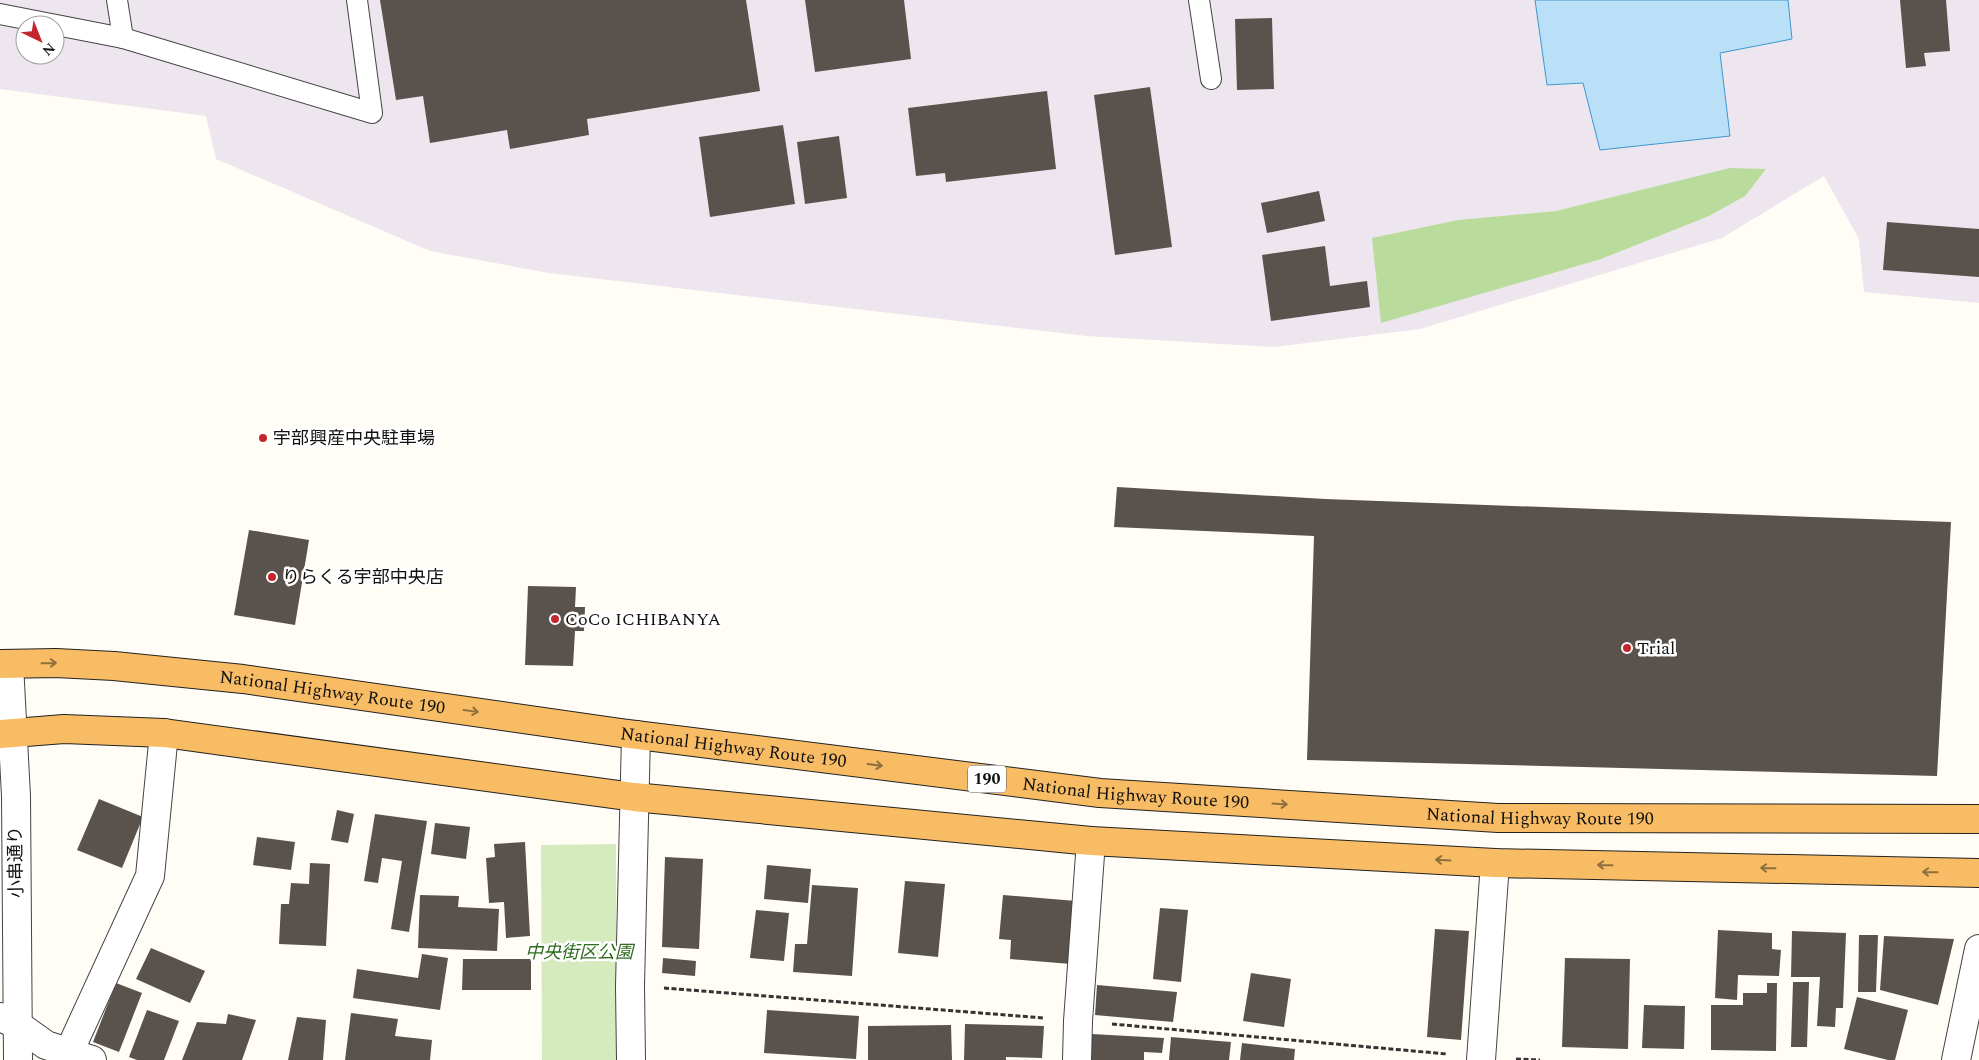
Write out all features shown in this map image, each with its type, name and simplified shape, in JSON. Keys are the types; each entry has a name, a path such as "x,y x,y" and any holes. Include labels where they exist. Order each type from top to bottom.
{"highway":[{"name":"National Highway Route 190","path":"4,664 56,663 106,666 243,679 636,735 1100,793 1498,818 1979,819"},
{"path":"6,733 64,729 164,733 634,796 1091,841 1495,863 1979,873"}],"street":[{"name":"小串通り","path":"4,664 6,733 16,796 9,1021 18,1060"},
{"path":"9,1021 46,1045 80,1056 150,876 164,733"},
{"path":"631,1060 630,986 636,735"},
{"path":"1077,1060 1091,841"},
{"path":"1481,1060 1495,863"},
{"path":"1956,1060 1979,950"}],"lane":[{"path":"117,0 123,38"},
{"path":"0,14 123,38 372,113 357,0"},
{"path":"1199,0 1211,79"}],"shaded area":[{"path":"0,0 1979,0 1979,303 1864,292 1859,239 1824,176 1722,238 1420,329 1274,347 1087,336 549,273 430,251 216,159 206,116 0,89"}],"green space":[{"path":"1730,168 1766,169 1745,196 1709,216 1601,259 1381,323 1372,238 1458,220 1556,211"},
{"name":"中央街区公園","path":"616,844 617,1060 542,1060 541,845"}],"water":[{"path":"1535,0 1788,0 1792,39 1720,53 1730,136 1600,150 1583,83 1547,85"}],"building":[{"path":"380,0 746,0 760,91 587,119 589,135 510,149 507,130 430,143 423,96 396,100"},
{"path":"805,0 904,0 911,59 815,72"},
{"path":"1900,0 1946,0 1950,51 1924,53 1926,66 1906,68"},
{"path":"1272,18 1274,89 1237,90 1235,19"},
{"path":"1150,87 1172,247 1115,255 1094,95"},
{"path":"1047,91 1056,169 946,182 945,173 916,176 908,108"},
{"path":"783,125 795,204 710,217 699,137"},
{"path":"839,136 847,198 805,204 797,142"},
{"path":"1319,191 1325,221 1267,233 1261,203"},
{"path":"1887,222 1979,229 1979,277 1883,270"},
{"path":"1325,246 1330,286 1367,281 1370,307 1271,321 1262,255"},
{"name":"Trial","path":"1117,487 1325,499 1951,522 1937,776 1307,760 1314,536 1114,527"},
{"name":"りらくる宇部中央店","path":"249,530 309,540 295,625 234,615"},
{"name":"CoCo ICHIBANYA","path":"528,586 576,587 575,607 585,607 584,631 575,631 573,666 525,665"},
{"path":"99,799 143,817 122,868 77,850"},
{"path":"337,810 354,814 348,843 331,840"},
{"path":"375,814 427,821 409,932 391,929 402,861 382,858 378,883 364,881"},
{"path":"435,823 470,827 466,859 431,854"},
{"path":"257,837 295,842 291,870 253,865"},
{"path":"525,842 530,936 506,938 504,902 489,903 486,858 495,857 494,844"},
{"path":"665,857 703,859 699,949 662,947"},
{"path":"310,863 330,864 326,946 279,944 281,904 289,904 291,883 309,884"},
{"path":"767,865 811,869 808,903 764,899"},
{"path":"905,881 945,884 938,957 898,953"},
{"path":"812,885 858,888 852,976 793,972 795,944 807,944"},
{"path":"420,895 459,896 458,907 499,909 497,951 418,948"},
{"path":"1003,895 1076,901 1071,964 1010,959 1011,940 999,939"},
{"path":"1160,908 1188,910 1181,982 1153,979"},
{"path":"756,910 789,913 784,961 750,958"},
{"path":"1435,929 1469,931 1461,1040 1427,1037"},
{"path":"1718,930 1772,933 1772,949 1781,950 1779,976 1738,975 1737,1000 1715,998"},
{"path":"1792,931 1846,933 1843,1008 1836,1008 1835,1027 1817,1026 1820,977 1791,977"},
{"path":"1859,935 1878,935 1876,992 1858,992"},
{"path":"1884,936 1954,939 1938,1005 1880,990"},
{"path":"151,948 205,971 190,1003 136,979"},
{"path":"422,954 448,958 440,1010 353,998 357,969 418,978"},
{"path":"663,958 696,961 695,976 662,973"},
{"path":"1565,958 1630,959 1628,1049 1562,1047"},
{"path":"463,959 531,959 531,990 462,990"},
{"path":"1251,973 1291,979 1284,1027 1243,1021"},
{"path":"1793,982 1809,982 1807,1047 1791,1047"},
{"path":"116,983 142,993 119,1052 93,1042"},
{"path":"1767,983 1777,983 1776,1051 1711,1050 1711,1005 1743,1005 1743,993 1767,993"},
{"path":"1097,985 1177,992 1173,1022 1095,1015"},
{"path":"1857,997 1908,1010 1895,1060 1844,1049"},
{"path":"1644,1005 1685,1006 1684,1049 1642,1048"},
{"path":"147,1010 179,1021 164,1060 137,1060 129,1057"},
{"path":"767,1010 859,1016 856,1059 764,1053"},
{"path":"351,1013 398,1019 395,1036 432,1040 430,1060 345,1060"},
{"path":"228,1014 256,1020 242,1060 182,1060 197,1022 226,1024"},
{"path":"297,1017 326,1020 323,1060 288,1060"},
{"path":"965,1024 1044,1026 1042,1058 1006,1057 1006,1060 964,1060"},
{"path":"951,1025 952,1060 868,1060 868,1026"},
{"path":"1092,1034 1164,1038 1162,1053 1144,1052 1144,1060 1090,1060"},
{"path":"1171,1037 1231,1042 1229,1060 1169,1060"},
{"path":"1242,1043 1295,1049 1294,1060 1240,1060"}],"place":[{"name":"宇部興産中央駐車場","path":"263,438"},
{"name":"りらくる宇部中央店","path":"272,577"},
{"name":"CoCo ICHIBANYA","path":"555,619"},
{"name":"Trial","path":"1627,648"}]}
